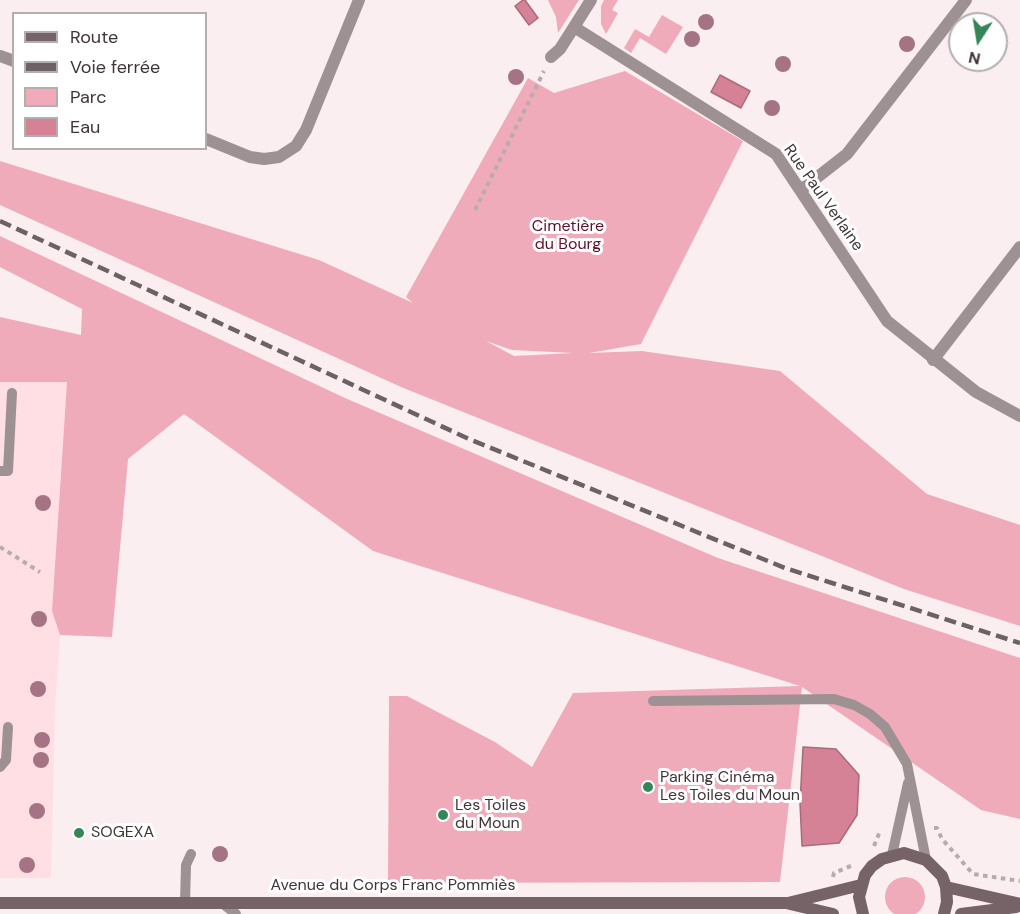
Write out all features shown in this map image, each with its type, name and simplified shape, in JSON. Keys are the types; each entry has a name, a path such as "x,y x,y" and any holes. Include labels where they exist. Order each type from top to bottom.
{"main road":[{"path":"863,914 859,897 861,885 872,866 892,855 904,854 926,860 942,876 946,887 947,902 944,914"},
{"name":"Avenue du Corps Franc Pommiès","path":"4,907 116,908 185,903 388,908 786,903 861,885"},
{"path":"946,887 1020,905"},
{"name":"Avenue du Corps Franc Pommiès","path":"786,903 833,914"},
{"path":"961,914 1020,905"}],"street":[{"path":"207,139 250,157 264,159 279,157 296,146 306,130 359,0"},
{"path":"551,57 560,50 591,0"},
{"path":"801,190 847,154 966,0"},
{"name":"Rue Paul Verlaine","path":"574,27 776,154 887,321 933,360 976,392 1020,416"},
{"path":"933,360 1020,247"}],"lane":[{"path":"0,471 8,471 12,393"},
{"path":"653,701 834,699 854,705 870,714 885,727 907,764 926,860"},
{"path":"0,767 6,760 8,727"},
{"path":"892,855 910,777"},
{"path":"185,903 186,865 191,854"},
{"path":"222,903 236,914"}],"path":[{"path":"475,210 544,71"},
{"path":"0,547 40,572"}],"shaded area":[{"path":"67,381 52,611 60,635 55,706 51,878 0,878 0,382"}],"green space":[{"path":"548,0 579,0 558,33 556,17"},
{"path":"604,0 618,0 612,10 618,13 606,34 601,24 601,6"},
{"path":"662,15 683,27 666,54 640,38 631,53 624,48 635,29 649,37"},
{"name":"Cimetière du Bourg","path":"625,71 743,141 641,344 589,353 642,351 780,371 927,494 1020,525 1020,626 904,589 401,387 0,205 0,161 319,260 413,303 406,297 528,78 554,93","holes":["486,341 512,350 573,353 514,356"]},
{"path":"0,236 345,398 718,558 1020,658 1020,819 981,810 802,687 780,882 388,883 389,696 407,696 495,742 532,767 573,693 800,686 373,551 184,414 128,459 112,637 60,635 52,611 67,382 0,382 0,317 81,335 82,309 0,267"},
{"path":"905,877 919,883 925,897 923,904 919,911 912,915 898,915 891,911 885,897 891,883"}],"water":[{"path":"523,0 538,18 529,25 515,6"},
{"path":"720,75 750,91 741,108 711,92"},
{"path":"803,747 836,749 859,775 857,815 839,843 802,846 800,803"}],"railway":[{"path":"0,221 469,439 785,568 1020,643"}],"place":[{"name":"Parking Cinéma Les Toiles du Moun","path":"648,787"},
{"name":"Les Toiles du Moun","path":"443,815"},
{"name":"SOGEXA","path":"79,833"}]}
